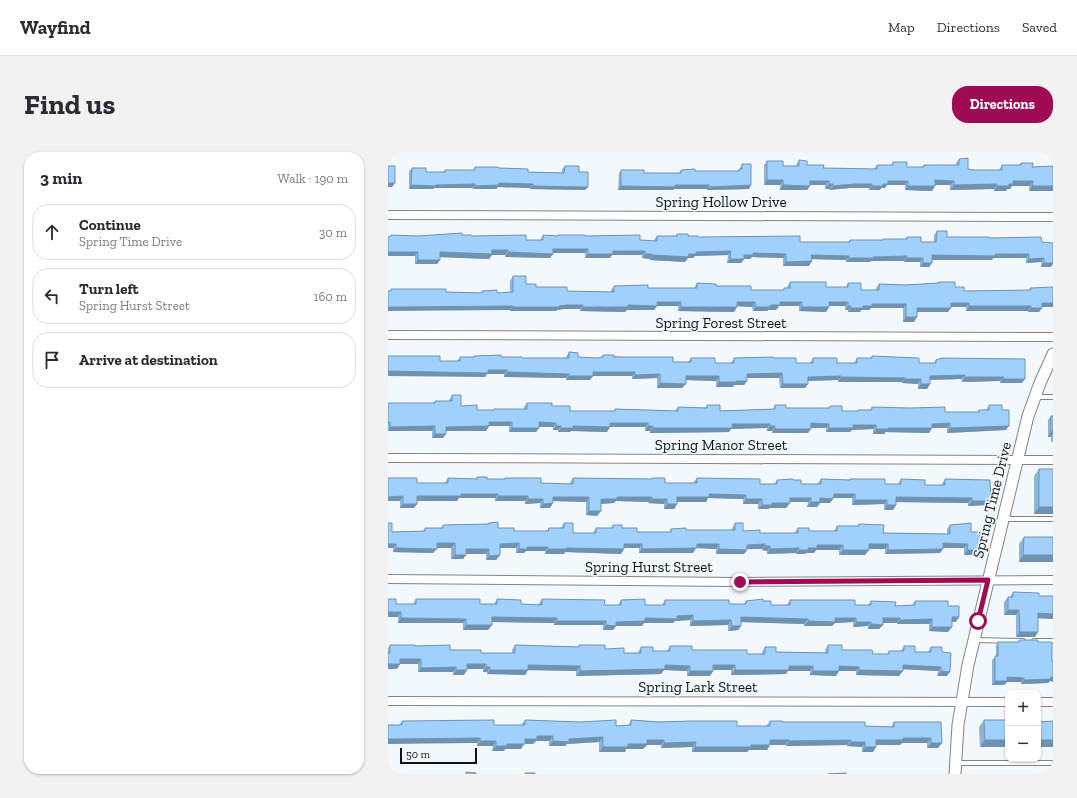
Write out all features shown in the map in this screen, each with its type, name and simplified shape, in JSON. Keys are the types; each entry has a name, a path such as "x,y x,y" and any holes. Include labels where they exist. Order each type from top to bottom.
{"street":[{"name":"Spring Hollow Drive","path":"388,216 1053,217"},
{"name":"Spring Forest Street","path":"388,335 1053,337"},
{"name":"Spring Time Drive","path":"955,768 961,701 973,640 1028,416 1053,354"},
{"name":"Spring Manor Street","path":"388,458 1053,460"},
{"name":"Spring Hurst Street","path":"388,579 740,582 1053,580"},
{"name":"Spring Lark Street","path":"388,701 1005,702"},
{"path":"1041,702 1053,702"}],"lane":[{"path":"1035,397 1053,397"},
{"path":"1003,519 1053,519"},
{"path":"973,640 1053,641"},
{"path":"955,768 1053,763"}],"building":[{"path":"968,158 968,169 974,170 1002,170 1002,165 1021,165 1021,163 1033,163 1032,167 1053,166 1053,186 1032,186 1033,181 1013,181 1013,184 1009,184 1009,186 997,186 997,184 954,185 954,181 935,180 935,186 908,186 908,181 888,181 888,184 883,184 883,186 872,186 872,184 854,184 833,186 833,184 829,184 829,181 810,181 810,186 783,185 783,180 767,180 767,161 783,161 783,166 799,166 799,160 807,161 807,165 824,165 823,168 877,169 877,165 893,165 893,162 907,162 907,167 924,167 924,165 959,165 959,159"},
{"path":"742,164 751,164 751,185 709,187 709,185 675,185 675,187 621,186 621,170 644,170 644,173 681,173 681,170 695,169 695,171 739,171 739,169 742,169"},
{"path":"388,166 395,166 395,183 388,183"},
{"path":"565,166 579,166 579,172 588,172 588,187 533,186 533,184 499,183 499,185 475,186 475,184 436,186 411,185 412,168 426,168 426,172 445,172 445,170 475,170 475,167 498,167 528,169 528,172 564,173"},
{"path":"937,231 947,231 947,237 1041,237 1042,242 1053,243 1053,263 1044,263 1044,258 1029,259 1029,254 995,254 995,256 932,255 932,263 923,263 923,258 907,258 907,256 849,258 849,256 811,255 812,261 786,262 786,254 753,253 753,255 744,255 744,259 730,259 731,251 696,252 696,254 689,254 688,257 652,255 645,254 645,251 613,251 613,254 588,254 588,249 553,249 553,254 492,250 492,254 440,252 440,260 418,260 418,252 388,252 388,237 391,235 418,236 462,233 462,235 471,236 526,235 526,240 543,240 543,235 640,235 640,240 657,241 657,236 677,236 677,234 688,234 688,236 698,237 800,236 800,242 850,242 850,240 907,239 907,237 921,237 921,242 936,242"},
{"path":"513,276 526,276 526,284 536,284 536,287 567,287 567,291 614,292 614,286 648,285 648,288 697,288 697,283 716,284 716,286 751,286 751,290 784,290 784,288 790,288 790,282 826,282 826,287 848,287 848,283 861,283 861,290 879,290 879,284 905,285 955,282 955,287 964,287 964,291 1031,290 1030,288 1053,287 1053,303 1042,303 1042,308 1031,308 1031,306 969,306 969,303 951,303 951,308 917,308 917,317 906,317 906,304 872,304 872,306 863,306 863,308 851,308 851,306 848,306 848,302 829,302 829,307 802,307 802,302 780,302 780,305 756,307 755,302 737,302 737,307 681,307 681,302 657,302 657,306 628,305 628,307 583,307 583,305 567,305 559,307 388,307 388,291 391,291 391,289 446,289 446,292 482,293 482,291 497,290 497,293 513,292"},
{"path":"569,352 578,353 578,357 597,358 603,357 603,355 614,355 614,357 673,357 673,362 691,362 691,358 715,358 715,363 734,363 734,358 773,357 796,358 796,363 813,363 813,358 837,358 837,363 857,363 857,358 872,358 872,356 919,358 919,363 936,363 936,360 942,358 1025,359 1025,379 1003,379 1004,377 965,377 965,375 930,376 930,384 921,384 921,379 841,376 808,377 808,384 783,384 782,373 747,374 747,381 736,382 719,382 719,376 686,376 686,384 660,383 660,374 635,375 635,372 593,372 593,376 569,376 569,374 507,372 507,370 488,370 488,373 388,371 388,356 440,356 440,361 460,361 460,357 501,355 501,357 522,358 569,358"},
{"path":"452,395 461,395 461,406 477,405 477,410 527,409 527,403 552,403 552,406 570,406 570,411 615,411 615,409 678,411 678,407 707,408 707,405 720,405 720,411 775,409 775,405 786,405 786,408 830,408 830,406 842,406 842,411 872,410 872,407 945,407 945,412 979,412 979,410 989,410 989,405 1002,405 1002,410 1009,410 1009,426 950,428 950,423 932,424 932,428 876,429 876,425 853,425 853,428 829,428 829,424 811,423 811,429 775,429 775,426 770,426 770,424 732,424 732,428 653,428 653,426 648,426 648,423 610,423 610,427 573,426 573,428 561,428 561,426 556,426 556,423 539,422 539,428 512,428 512,422 489,422 489,426 446,427 446,434 435,434 435,426 390,427 390,422 388,422 388,403 435,403 435,401 452,401"},
{"path":"1051,416 1053,416 1053,432 1051,432"},
{"path":"1039,469 1053,469 1053,507 1039,507"},
{"path":"477,477 487,477 487,479 541,478 541,483 573,484 573,478 665,478 665,483 697,483 697,478 760,479 760,484 777,484 777,480 793,479 801,480 801,484 821,484 821,479 885,479 885,484 901,484 901,479 925,480 925,485 945,485 945,479 990,480 991,501 972,501 972,498 896,497 896,505 887,505 887,500 855,500 855,494 834,494 833,499 820,498 820,502 811,502 811,498 790,498 790,503 772,503 772,505 762,505 762,499 746,499 746,495 709,494 709,497 677,497 677,504 667,504 667,499 652,499 652,497 617,497 617,499 601,499 601,511 589,511 589,497 553,497 553,503 543,504 543,499 528,499 528,496 461,494 461,496 417,496 417,504 403,504 403,496 388,497 388,478 417,478 417,483 448,483 448,478 477,479"},
{"path":"498,522 498,528 514,528 514,531 548,531 549,528 564,528 564,523 573,523 573,533 596,533 596,528 613,528 613,525 622,525 622,528 637,528 637,532 671,532 671,529 686,528 686,530 735,530 735,523 743,523 743,531 760,530 760,533 798,533 798,528 809,528 809,531 837,531 837,526 859,526 859,524 884,525 883,533 950,534 950,525 971,523 971,532 980,532 979,550 967,550 968,544 943,543 943,549 888,550 888,544 869,544 869,550 843,550 843,545 817,545 817,548 799,550 799,548 770,549 770,546 765,546 765,544 747,545 747,550 719,549 719,544 697,544 697,548 642,549 642,544 624,544 624,549 548,549 548,547 527,547 527,549 519,549 519,543 500,544 500,555 489,556 489,549 466,549 466,555 455,555 455,543 437,543 437,549 396,548 396,544 388,544 388,523 392,523 392,532 425,531 425,528 443,528 443,525 489,524"},
{"path":"1024,537 1053,537 1053,555 1023,555"},
{"path":"1013,592 1039,593 1039,596 1053,596 1053,614 1038,613 1038,632 1020,632 1019,610 1008,610 1008,597 1013,597"},
{"path":"388,599 396,599 396,604 416,604 416,599 480,599 480,604 497,604 497,599 521,600 521,604 542,605 542,599 605,600 604,605 621,605 621,600 645,599 645,605 665,605 665,600 729,600 729,604 746,604 746,601 763,599 763,601 771,601 771,605 790,605 790,600 855,600 855,605 871,605 871,601 896,602 895,606 915,605 915,601 948,601 948,606 959,606 959,617 952,617 952,627 932,627 932,619 900,620 900,618 883,618 883,625 871,624 871,622 856,622 856,618 835,618 835,622 808,621 808,619 741,617 741,626 732,626 731,620 693,621 693,615 677,616 677,619 645,618 645,621 616,622 616,626 606,625 606,621 557,621 557,618 492,617 492,625 466,625 466,619 401,618 401,612 388,612"},
{"path":"1019,640 1052,642 1053,677 1051,677 1051,679 1024,680 1024,678 1007,677 1007,681 995,681 995,656 998,656 998,642 1019,642"},
{"path":"390,645 450,645 450,650 481,650 481,653 515,653 515,645 579,647 579,645 605,645 605,649 624,648 624,653 641,653 641,647 653,647 653,651 670,651 670,646 692,646 692,650 747,650 747,654 765,654 765,647 776,647 776,652 828,653 828,645 842,645 842,650 872,650 873,654 889,654 889,651 904,651 904,646 915,646 915,652 931,652 931,647 942,647 942,652 951,653 950,672 941,671 941,667 903,665 903,671 859,670 859,667 839,666 839,671 813,671 813,666 789,666 789,670 735,670 735,665 713,665 713,671 690,671 690,666 665,665 665,669 580,671 580,666 528,665 528,670 490,670 490,667 486,667 486,664 467,664 467,670 456,670 456,667 421,668 421,659 400,659 400,664 388,664"},
{"path":"494,720 494,725 525,725 525,720 580,722 616,720 616,726 631,725 631,720 659,722 737,721 737,726 770,726 770,721 865,722 865,726 894,727 894,722 941,722 942,743 931,743 931,738 903,738 903,740 876,740 876,747 865,747 865,742 851,742 851,740 770,740 770,745 751,745 751,747 695,747 696,742 664,743 664,740 647,740 647,744 628,744 628,747 603,747 603,737 569,739 569,742 553,741 553,736 537,736 537,739 525,739 525,744 507,744 507,746 496,746 496,741 480,741 480,738 388,739 388,725 402,725 402,721"},
{"path":"984,720 1005,720 1005,740 985,740"},
{"path":"1053,721 1053,740 1041,740 1041,722"},
{"path":"466,772 476,773 476,774 466,774"}],"route":[{"path":"740,582 988,580 978,621"}]}
